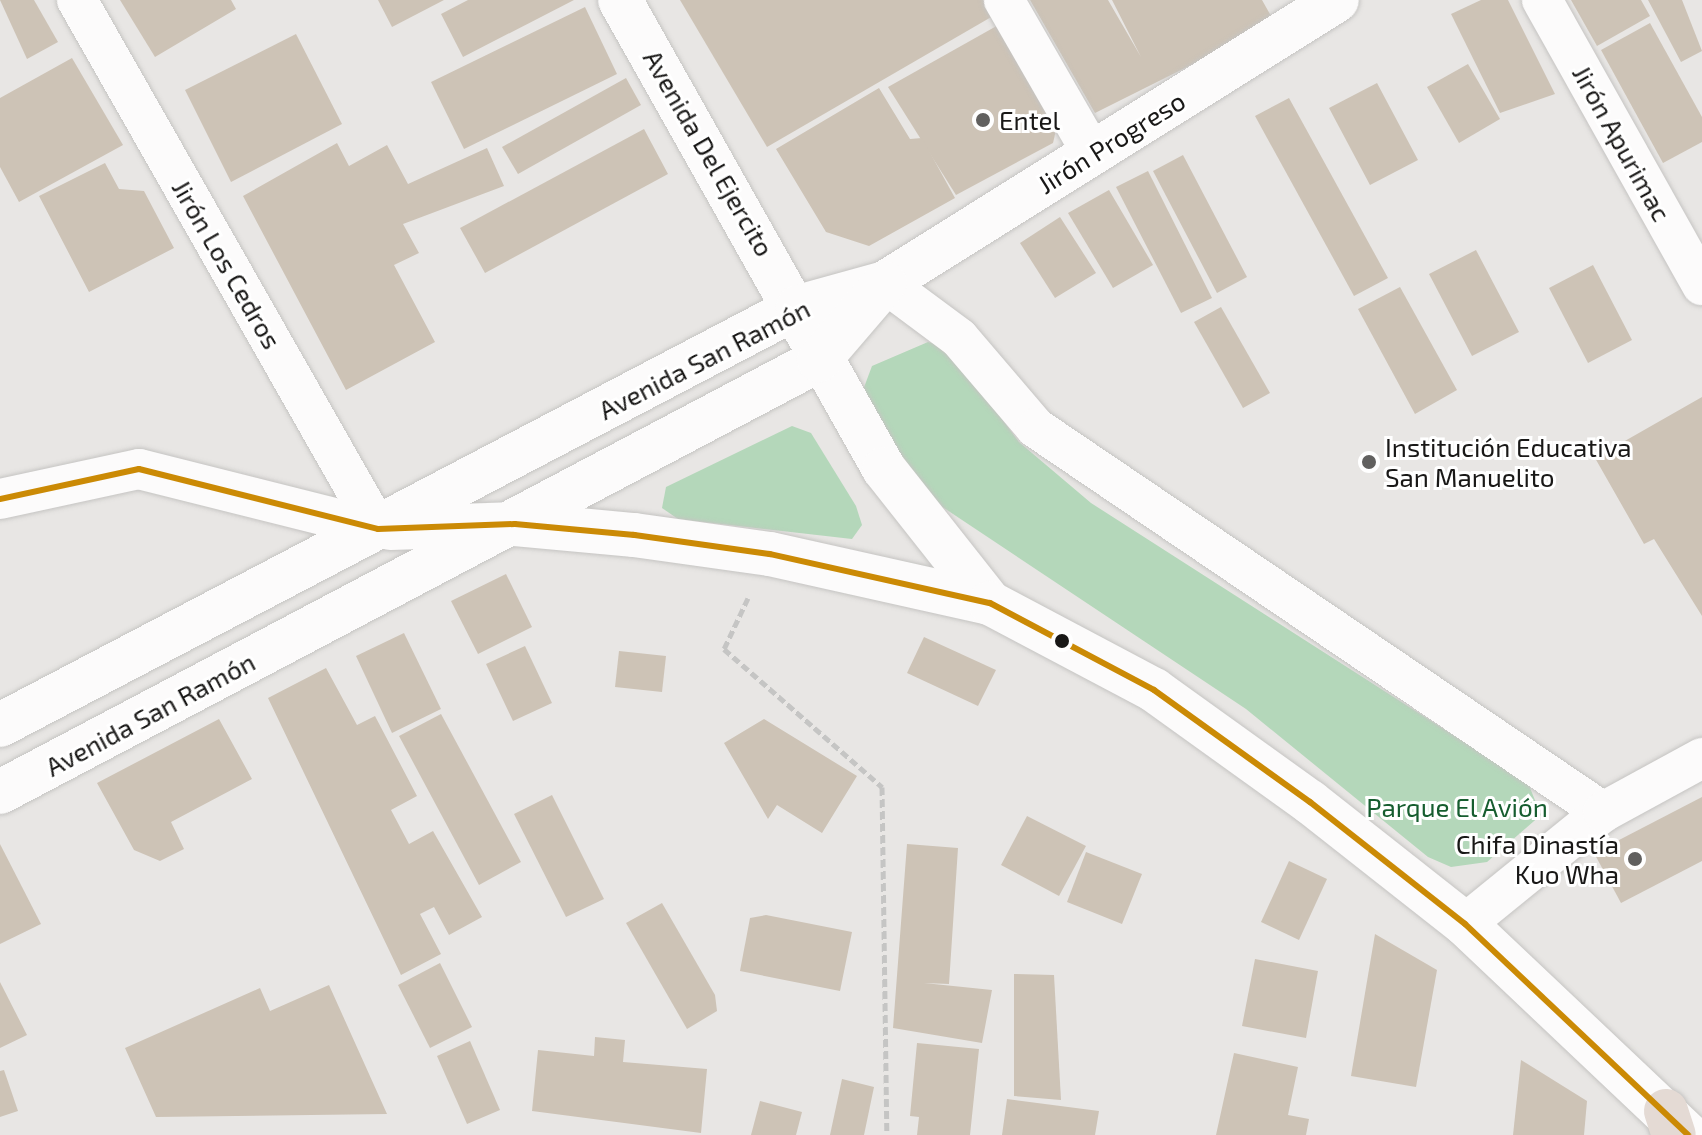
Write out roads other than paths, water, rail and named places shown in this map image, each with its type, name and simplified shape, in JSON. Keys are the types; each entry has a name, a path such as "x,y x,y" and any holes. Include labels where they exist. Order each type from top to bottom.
{"street":[{"name":"Jirón Los Cedros","path":"77,0 378,529"},
{"name":"Avenida Del Ejercito","path":"620,0 798,307 819,360 884,469 990,603"},
{"path":"1004,0 1092,153"},
{"name":"Jirón Progreso","path":"885,283 1337,0"},
{"name":"Jirón Apurimac","path":"1542,0 1702,285"},
{"name":"Avenida San Ramón","path":"0,725 798,307 885,283"},
{"name":"Avenida San Ramón","path":"0,792 515,524 819,360 885,283"},
{"path":"885,283 959,338 1036,428 1603,812"},
{"path":"0,499 139,469 378,529 515,524 770,554 990,603 1154,690 1465,924 1676,1127"},
{"path":"1465,924 1603,812 1702,758"}],"place":[{"name":"Entel","path":"983,120"},
{"name":"Institución Educativa San Manuelito","path":"1369,462"},
{"name":"Chifa Dinastía Kuo Wha","path":"1635,859"}],"park label":[{"name":"Parque El Avión","path":"1457,807"}]}
